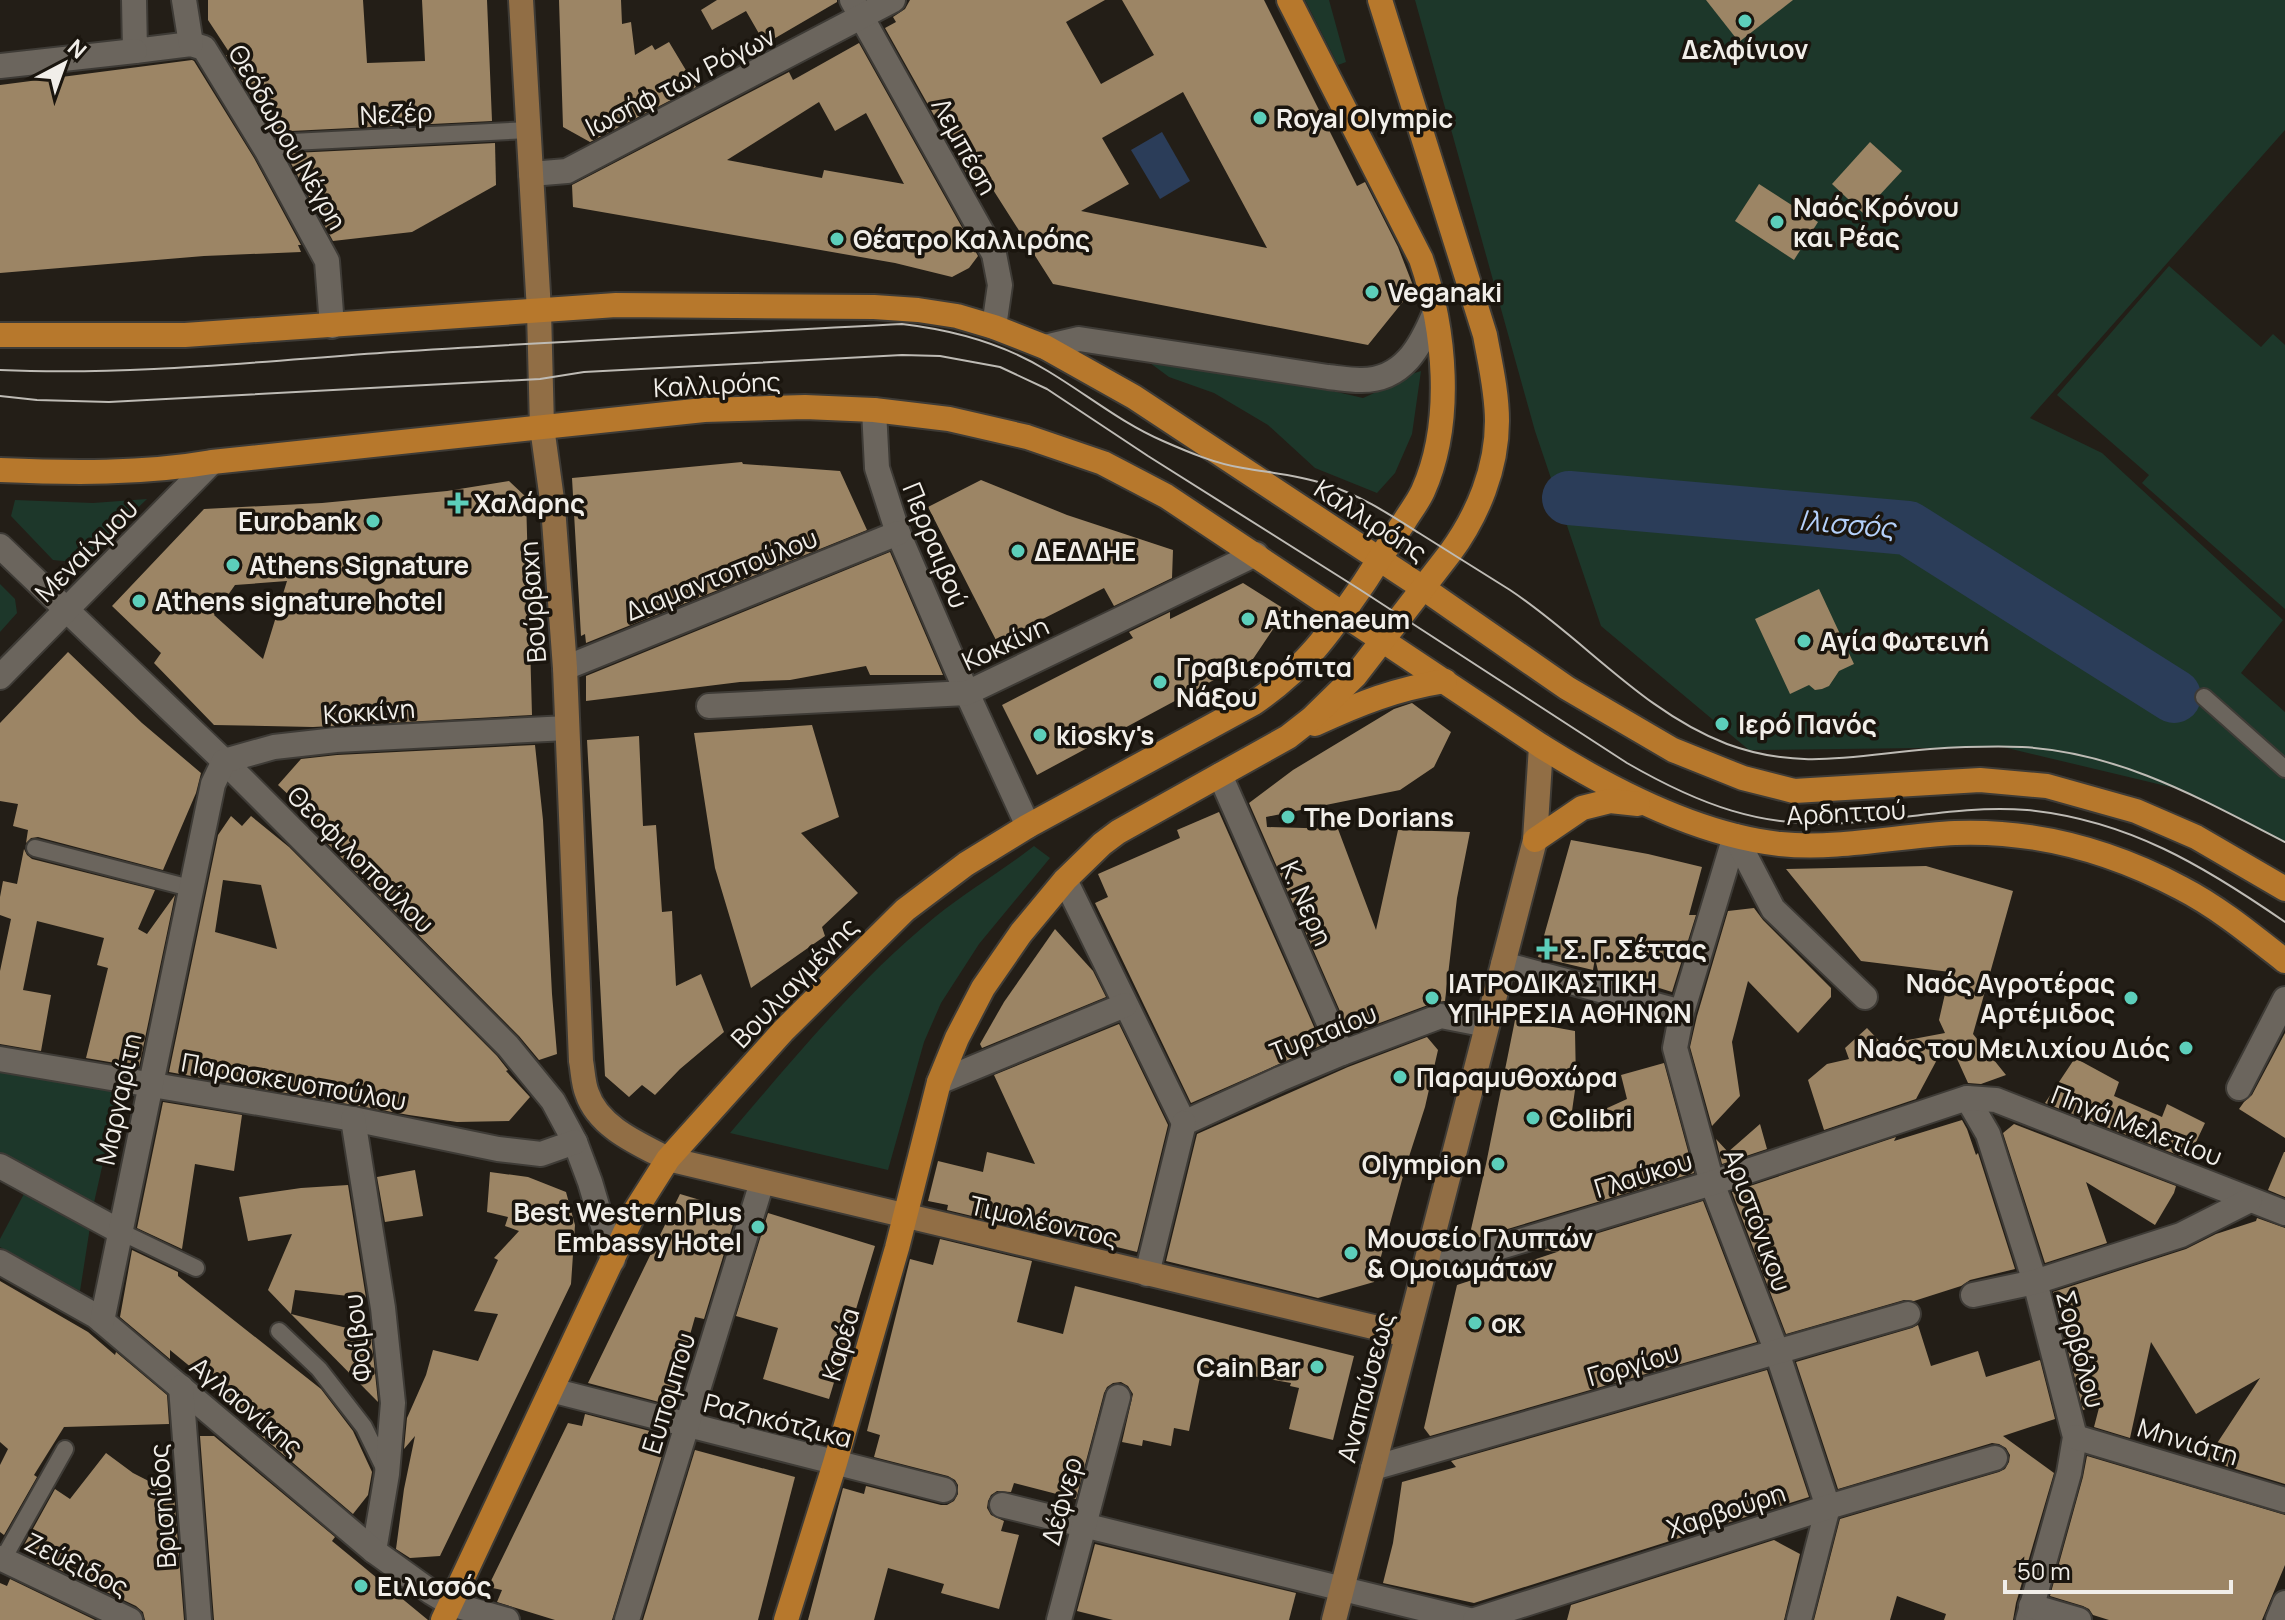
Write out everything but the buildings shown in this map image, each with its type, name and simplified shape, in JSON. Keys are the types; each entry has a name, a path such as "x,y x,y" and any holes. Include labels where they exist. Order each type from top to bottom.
{"main road":[{"name":"Βουλιαγμένης","path":"447,1612 635,1211 668,1159 783,1031 905,910 966,864 1028,826 1254,703 1280,685 1303,664 1343,613 1422,492 1437,453 1442,388 1441,349 1430,286 1421,259 1289,0"},
{"path":"1288,737 1355,676 1464,534 1480,504 1492,460 1497,423 1485,335 1380,0"},
{"name":"Καλλιρόης","path":"0,335 185,335 616,305 874,307 944,314 994,327 1045,347 1134,397 1423,588"},
{"name":"Καλλιρόης","path":"0,470 172,469 212,462 704,410 805,407 874,410 965,422 1027,437 1103,463 1166,496 1383,639"},
{"name":"Αρδηττού","path":"1423,588 1609,714 1673,750 1743,778 1794,791 1980,780 2047,786 2136,811 2196,837 2285,889"},
{"name":"Αρδηττού","path":"1383,639 1541,746 1586,774 1647,805 1735,836 1781,844 1990,832 2048,840 2123,860 2184,889 2285,961"},
{"path":"1065,880 1118,832 1288,737 1357,704 1408,687 1445,681"},
{"path":"1535,840 1582,808 1610,801 1647,805"},
{"name":"Καρέα","path":"786,1620 897,1248 939,1082 983,988 1021,933 1065,880"}],"street":[{"path":"134,0 135,51"},
{"path":"184,0 191,44"},
{"name":"Βούρβαχη","path":"521,0 539,311 542,427 553,507 565,668 581,1061 586,1092 593,1107 627,1138 668,1159"},
{"name":"Ιωσήφ των Ρόγων","path":"531,174 567,171 856,9 893,0"},
{"name":"Λεμπέση","path":"856,9 994,254 1000,285 994,327"},
{"name":"Θεόδωρου Νέγρη","path":"0,66 191,44 204,48 267,151 327,261 332,326"},
{"path":"1045,347 1079,339 1363,380 1383,376 1412,356 1422,343 1435,312"},
{"name":"Περραιβού","path":"874,410 877,468 898,533 1028,826"},
{"name":"Μεναίχμου","path":"0,677 212,462"},
{"name":"Διαμαντοπούλου","path":"565,668 898,533"},
{"name":"Θεοφιλοπούλου","path":"0,546 224,761 508,1046 553,1101 575,1142 613,1260"},
{"name":"Κοκκίνη","path":"709,706 967,693 1256,554"},
{"name":"Κοκκίνη","path":"224,761 274,747 336,740 567,728"},
{"name":"Αναπαύσεως","path":"1334,1620 1535,840 1541,746"},
{"name":"Μαργαρίτη","path":"102,1321 190,888 213,784 224,761"},
{"name":"Κ. Νερη","path":"1220,775 1342,1053"},
{"path":"1735,836 1773,909 1865,997"},
{"name":"Αριστόνικου","path":"1735,836 1682,1012 1675,1048 1712,1183 1777,1352 1828,1507"},
{"path":"1065,880 1184,1123 1147,1274"},
{"path":"1503,964 1682,1012"},
{"path":"2239,1088 2285,999"},
{"path":"939,1082 1125,1005"},
{"name":"Τυρταίου","path":"1184,1123 1342,1053 1441,1016 1487,1025"},
{"name":"Παρασκευοπούλου","path":"0,1059 353,1119 498,1149 541,1154 575,1142"},
{"name":"Γλαύκου","path":"1424,1270 1712,1183 1967,1098"},
{"name":"Πηγά Μελετίου","path":"1967,1098 1996,1100 2285,1213"},
{"name":"Σορβόλου","path":"1967,1098 1988,1134 2035,1282 2075,1437 2069,1473 2029,1613"},
{"name":"Φοίβου","path":"353,1119 383,1308 393,1403 387,1474 374,1551"},
{"name":"Τιμολέοντος","path":"668,1159 1407,1335"},
{"path":"0,1166 119,1231"},
{"name":"Ευπομπου","path":"627,1620 762,1182"},
{"path":"1973,1295 2035,1282 2181,1235 2250,1200"},
{"name":"Αγλαονίκης","path":"0,1262 102,1321 374,1551 431,1592 447,1612 507,1620"},
{"name":"Γοργίου","path":"1373,1468 1908,1314"},
{"name":"Βρισηίδος","path":"181,1387 199,1620"},
{"name":"Ραζηκότζικα","path":"551,1390 944,1490"},
{"name":"Δέφνερ","path":"1059,1620 1118,1397"},
{"name":"Μηνιάτη","path":"2075,1437 2285,1500"},
{"name":"Χαρβούρη","path":"1475,1620 1828,1507 1995,1458"},
{"path":"1002,1505 1469,1620"},
{"path":"1799,1620 1828,1507"},
{"name":"Ζεύξιδος","path":"2,1559 130,1620"},
{"path":"2278,1620 2285,1603"},
{"path":"2029,1613 2079,1620"}],"lane":[{"name":"Νεζέρ","path":"267,151 292,142 529,130"},
{"path":"2204,697 2285,769"},
{"path":"35,848 190,888"},
{"path":"119,1231 196,1268"},
{"path":"279,1331 319,1369 364,1427 387,1474"},
{"path":"2,1559 65,1449"}],"green space":[{"path":"1305,0 1329,0 1346,62 1338,65"},
{"path":"1415,0 2285,0 2285,130 2030,418 2102,453 2283,620 2241,673 2285,712 2285,843 2183,790 2003,747 1749,750 1601,626 1535,431"},
{"path":"2169,266 2261,347 2273,334 2285,345 2285,609 2142,483 2149,475 2057,395"},
{"path":"1143,347 1363,398 1421,371 1412,434 1395,473 1377,493 1315,468 1268,425 1214,393 1169,377 1138,354"},
{"path":"147,499 85,558 74,562 53,560 11,516 15,500 93,503"},
{"path":"0,584 15,599 17,613 0,632"},
{"path":"1034,846 1050,858 979,944 941,1003 924,1042 888,1170 730,1133 828,1020 879,967 947,908"},
{"path":"0,1071 119,1092 93,1207 0,1158"},
{"path":"26,1190 90,1227 80,1291 0,1247 0,1239"}],"water":[{"path":"1162,132 1190,181 1160,199 1131,150"}],"waterway":[{"name":"Ιλισσός","path":"1569,498 1908,528 2174,696"}],"tram line":[{"path":"0,370 98,371 197,367 457,348 902,324 940,330 1012,352 1061,379 1132,426 1192,453 1233,466 1315,481 1362,499 1510,590 1668,713 1727,744 1779,757 1804,759 1965,747 2022,747 2058,751 2092,758 2158,780 2285,842"},
{"path":"0,396 109,402 540,379 584,372 902,355 940,356 1000,367 1047,389 1627,763 1679,791 1732,811 1786,822 1815,824 1981,809 2064,815 2132,835 2164,849 2225,882 2285,922"}],"place":[{"name":"Δελφίνιον","path":"1745,21"},
{"name":"Royal Olympic","path":"1260,118"},
{"name":"Ναός Κρόνου και Ρέας","path":"1777,222"},
{"name":"Θέατρο Καλλιρόης","path":"837,239"},
{"name":"Veganaki","path":"1372,292"},
{"name":"Χαλάρης","path":"458,503"},
{"name":"Eurobank","path":"373,521"},
{"name":"ΔΕΔΔΗΕ","path":"1018,551"},
{"name":"Athens Signature","path":"233,565"},
{"name":"Athens signature hotel","path":"139,601"},
{"name":"Athenaeum","path":"1248,619"},
{"name":"Αγία Φωτεινή","path":"1804,641"},
{"name":"Γραβιερόπιτα Νάξου","path":"1160,682"},
{"name":"Ιερό Πανός","path":"1722,724"},
{"name":"kiosky's","path":"1040,735"},
{"name":"The Dorians","path":"1288,817"},
{"name":"Σ. Γ. Σέττας","path":"1547,949"},
{"name":"ΙΑΤΡΟΔΙΚΑΣΤΙΚΗ ΥΠΗΡΕΣΙΑ ΑΘΗΝΩΝ","path":"1432,998"},
{"name":"Ναός Αγροτέρας Αρτέμιδος","path":"2131,998"},
{"name":"Ναός του Μειλιχίου Διός","path":"2186,1048"},
{"name":"Παραμυθοχώρα","path":"1400,1077"},
{"name":"Colibri","path":"1533,1118"},
{"name":"Olympion","path":"1498,1164"},
{"name":"Best Western Plus Embassy Hotel","path":"758,1227"},
{"name":"Μουσείο Γλυπτών & Ομοιωμάτων","path":"1351,1253"},
{"name":"οκ","path":"1475,1323"},
{"name":"Cain Bar","path":"1317,1367"},
{"name":"Ειλισσός","path":"361,1586"}]}
